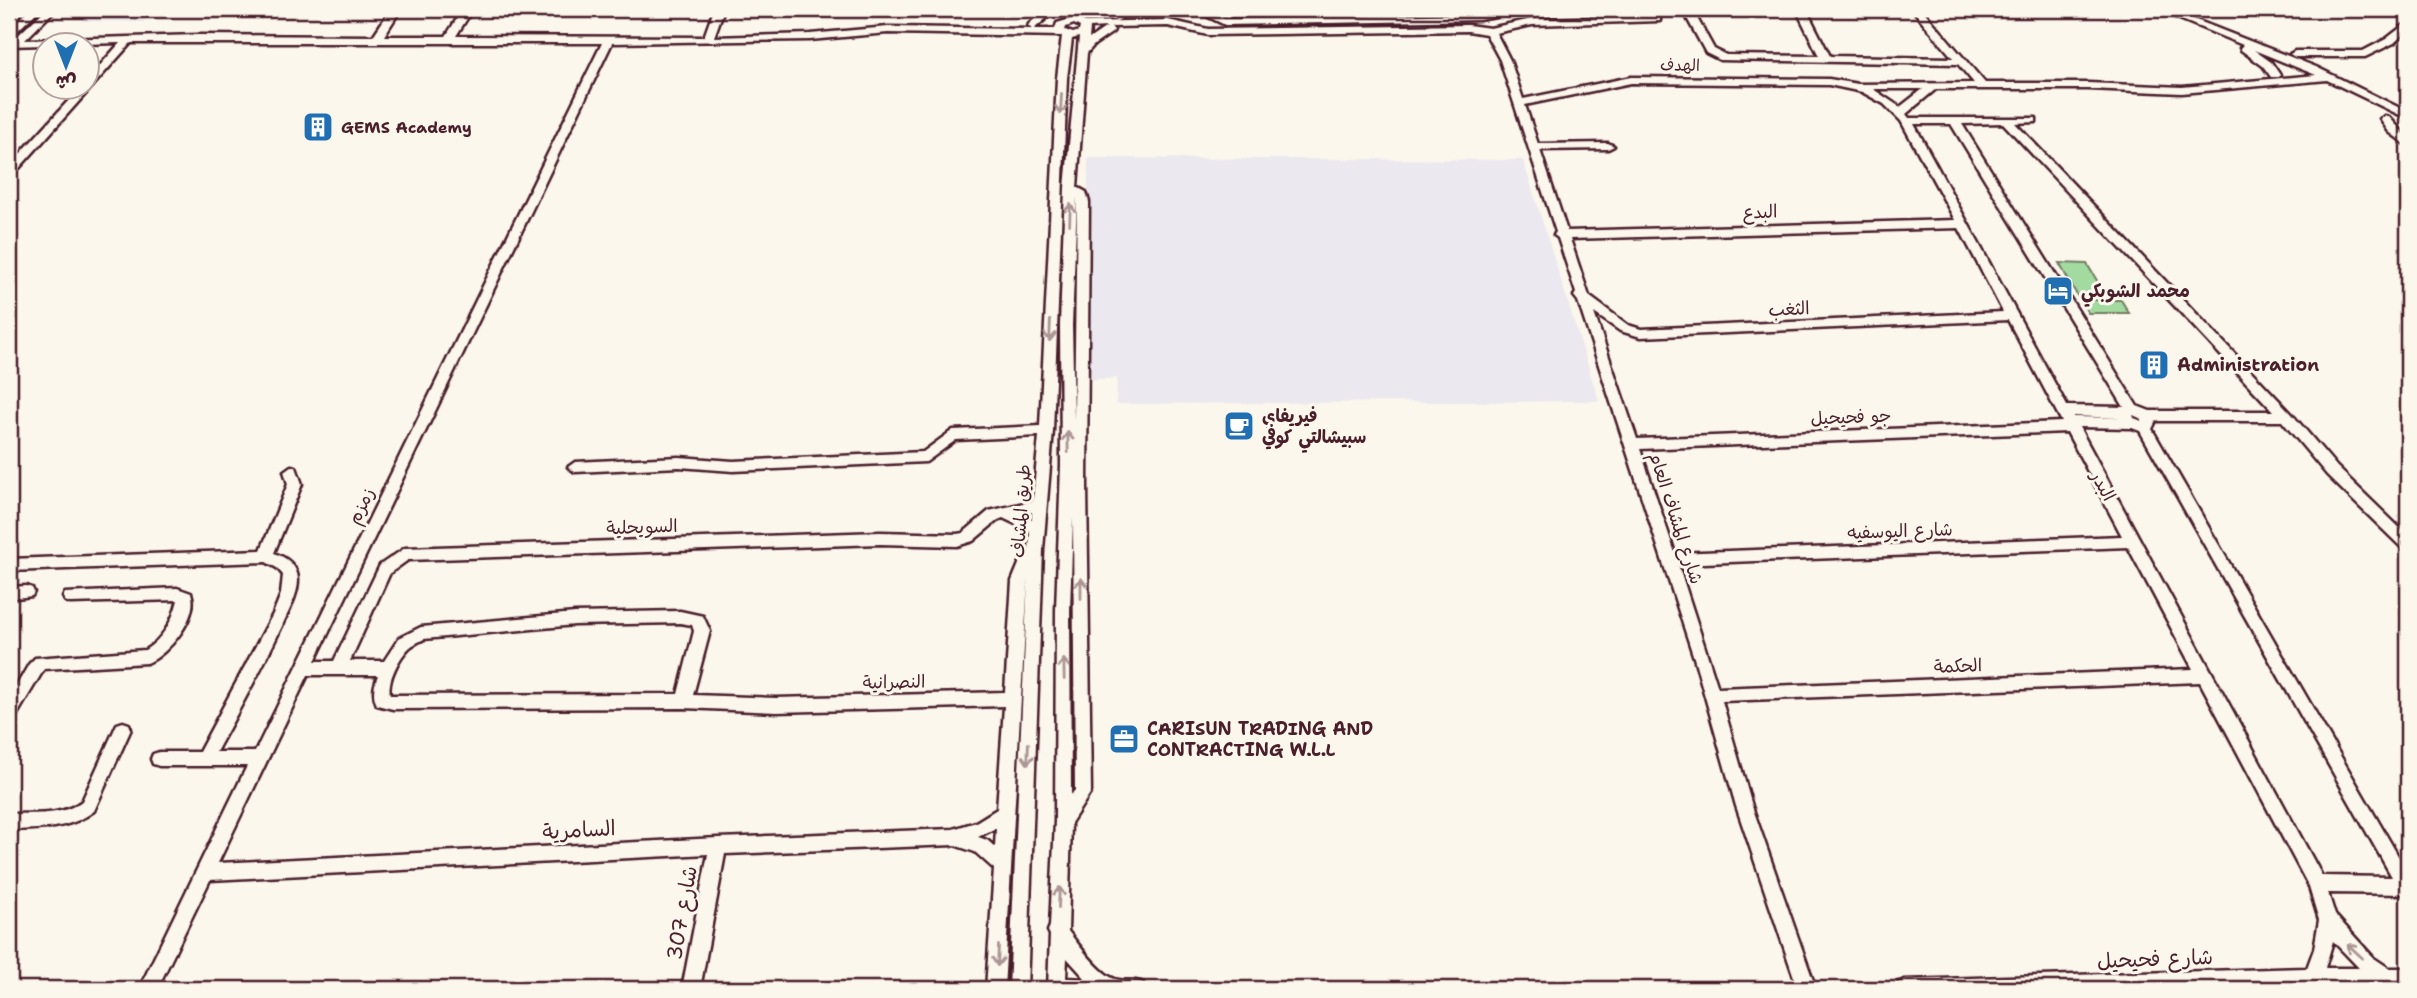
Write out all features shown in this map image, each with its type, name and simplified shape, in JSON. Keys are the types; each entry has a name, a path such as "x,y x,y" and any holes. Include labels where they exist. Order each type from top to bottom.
{"street":[{"path":"9,23 23,9"},
{"path":"13,40 35,9"},
{"path":"13,40 51,9"},
{"path":"377,38 396,9"},
{"path":"449,39 468,9"},
{"path":"708,40 719,9"},
{"path":"1033,26 1052,9"},
{"path":"1082,9 1085,28 1071,188 1066,325 1069,465 1063,610 1063,821 1057,988 1137,989"},
{"path":"1088,9 1143,23"},
{"path":"1197,9 1225,22"},
{"path":"1278,21 1279,9"},
{"path":"1285,9 1290,20"},
{"path":"1687,9 1710,51 1730,59 1963,61"},
{"path":"1801,9 1836,83"},
{"path":"1917,9 1982,86"},
{"path":"2160,9 2312,69 2408,116"},
{"path":"2181,9 2295,54 2408,106"},
{"path":"1085,28 1109,30 1225,22 1479,17 1497,11"},
{"name":"شارع المشاف العام","path":"1497,11 1496,30 1518,103 1580,296 1633,444 1713,695 1744,806 1807,989"},
{"path":"1180,25 1182,13"},
{"path":"1016,33 1143,23 1180,25 1204,32 1468,28 1496,30 1532,22 1656,19"},
{"path":"2295,54 2365,54 2390,41 2408,25"},
{"path":"994,31 1033,26 1065,29"},
{"path":"13,40 94,43 129,39 708,40 810,37 888,30 994,31 1037,37 1065,29"},
{"name":"طريق المشاف","path":"1018,989 1037,550 1046,431 1065,29"},
{"path":"1082,53 1096,38 1109,30"},
{"path":"2227,35 2267,64 2275,75"},
{"path":"102,69 129,39"},
{"name":"زمزم","path":"148,989 608,40"},
{"path":"2088,86 2275,75 2312,69"},
{"path":"1860,86 2088,86 2163,90 2329,77"},
{"name":"الهدف","path":"1518,103 1631,80 1836,83"},
{"name":"البدر","path":"1836,83 1860,86 1903,117 2317,884 2328,920 2354,952 2387,977"},
{"path":"2266,84 2354,89"},
{"path":"1903,117 1933,86"},
{"path":"9,173 72,102"},
{"path":"1903,117 1925,121 2032,120"},
{"path":"2385,119 2408,143"},
{"path":"1954,120 2136,417 2407,886"},
{"path":"2006,120 2286,416 2332,471 2408,545"},
{"path":"1533,147 1608,146"},
{"name":"البدع","path":"1560,235 1961,224"},
{"name":"الثغب","path":"1580,296 1624,328 1641,333 2011,316"},
{"name":"جو فحيحيل","path":"1633,444 2136,417 2286,416"},
{"path":"575,467 678,462 733,466 926,457 953,435 1046,431"},
{"path":"266,556 295,484 291,471"},
{"name":"السويحلية","path":"339,668 385,569 393,560 411,553 880,538 945,541 968,537 990,517 1040,505"},
{"path":"1005,513 1039,529"},
{"name":"شارع اليوسفيه","path":"1669,559 2132,541"},
{"path":"995,989 1019,581 1024,568 1037,550"},
{"path":"9,565 266,556 279,561 288,569 291,581 288,595 204,759"},
{"path":"9,593 27,592"},
{"path":"9,713 17,685 45,662 147,656 157,652 165,646 186,597 177,594 70,597"},
{"path":"305,668 388,668 404,643 421,633 575,619 680,617 698,620 702,631 684,702"},
{"name":"النصرانية","path":"388,668 381,688 383,700 393,702 684,702 776,705 1012,699"},
{"name":"الحكمة","path":"1713,695 2205,675"},
{"path":"9,822 71,818 80,813 88,806 123,729"},
{"path":"159,759 261,759"},
{"name":"السامرية","path":"207,872 953,837 981,828 1005,813"},
{"name":"السامرية","path":"953,837 981,846 1002,865"},
{"name":"شارع 307","path":"691,989 718,846"},
{"path":"2317,884 2407,886"},
{"name":"البدر","path":"2305,983 2323,949 2328,920"},
{"path":"1057,931 1082,963 1112,989"},
{"name":"شارع فحيحيل","path":"1904,989 2305,983 2408,977"}],"shaded area":[{"path":"71,9 155,9 143,22 84,21"},
{"path":"1088,158 1523,160 1599,401 1116,404 1117,378 1088,380"}],"green space":[{"path":"2059,263 2087,264 2107,297 2078,297"},
{"path":"2081,300 2121,300 2129,313 2088,313"}],"place":[{"name":"GEMS Academy","path":"318,127"},
{"name":"محمد الشوبكي","path":"2058,291"},
{"name":"Administration","path":"2154,365"},
{"name":"فيريفاي سبيشالتي كوفي","path":"1239,426"},
{"name":"CARISUN TRADING AND CONTRACTING W.L.L","path":"1124,739"}]}
